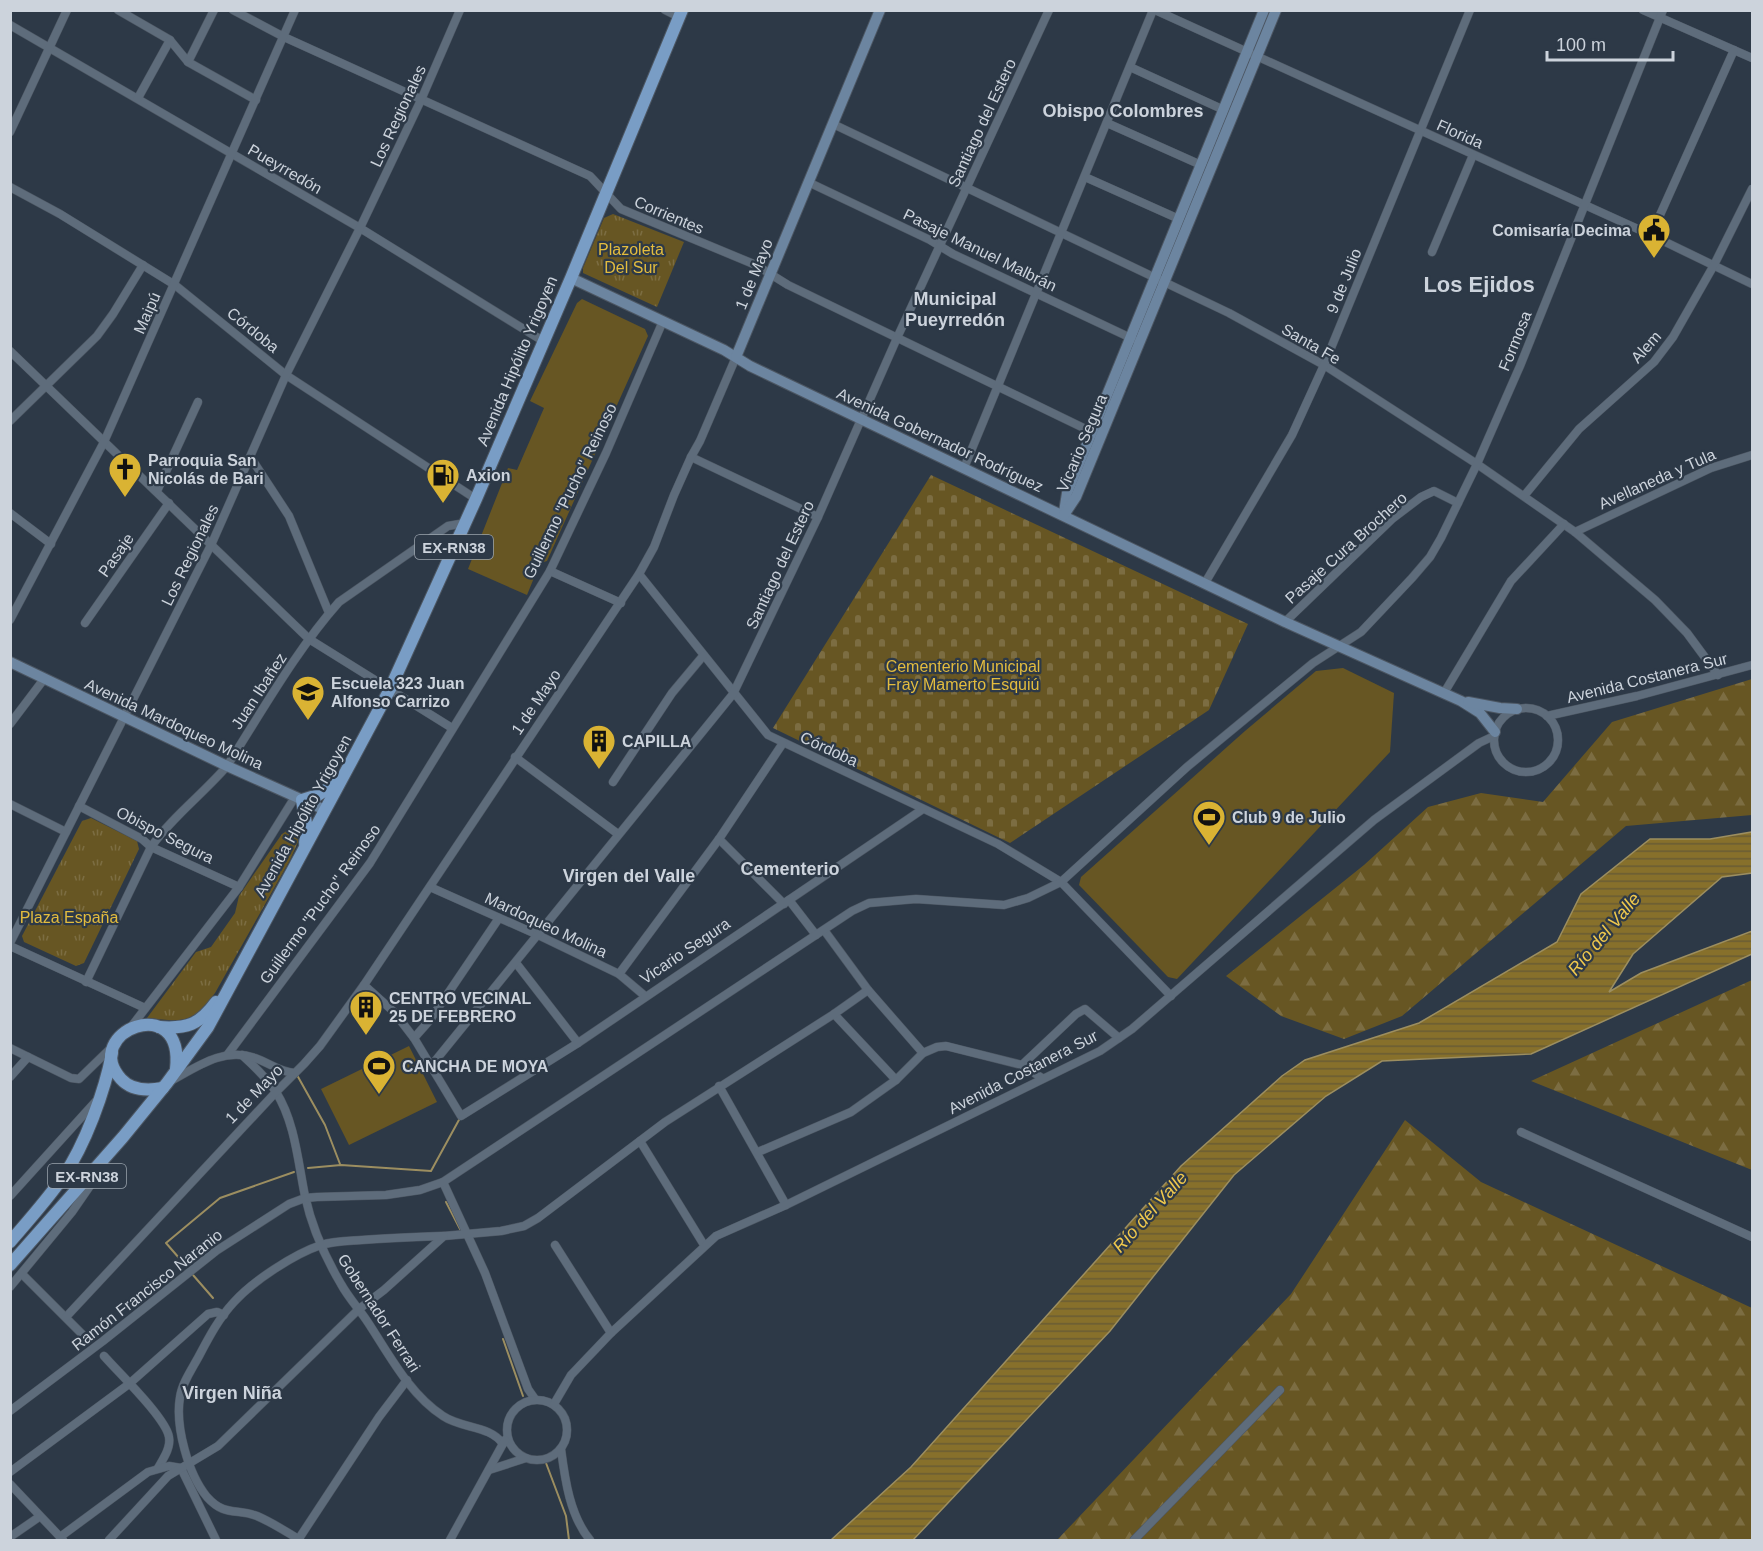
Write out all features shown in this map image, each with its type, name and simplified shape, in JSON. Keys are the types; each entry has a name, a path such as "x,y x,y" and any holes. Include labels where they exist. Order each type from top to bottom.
{"main road":[{"name":"Avenida Hipólito Yrigoyen","path":"176,1070 208,1027 390,690 476,499 681,14"},
{"path":"305,847 307,829 298,798 318,795 333,787 344,776"},
{"name":"Avenida Hipólito Yrigoyen","path":"157,1027 190,1026 201,1020 236,974"},
{"name":"EX-RN38","path":"10,1242 64,1176 72,1162 102,1094 113,1049 121,1035 131,1027 141,1024 157,1027"},
{"path":"157,1027 171,1038 176,1047 176,1070"},
{"path":"113,1049 116,1073 123,1081 142,1090 152,1090 165,1085"},
{"name":"EX-RN38","path":"10,1265 123,1137 176,1070"}],"street":[{"path":"10,132 67,10"},
{"path":"118,10 170,40 188,62 256,100"},
{"path":"188,62 214,10"},
{"name":"Corrientes","path":"233,10 284,37 590,176 621,209 756,266 788,285 1096,434"},
{"name":"Maipú","path":"10,620 104,442 295,10"},
{"name":"Los Regionales","path":"10,944 212,543 286,375 360,228 421,100 460,10"},
{"path":"665,10 681,14"},
{"name":"1 de Mayo","path":"66,1317 320,1046 364,985 621,603 654,547 736,357 880,10"},
{"name":"Santiago del Estero","path":"431,1066 733,694 818,517 897,338 1049,10"},
{"path":"964,468 1154,10"},
{"name":"Florida","path":"1154,10 1651,235 1752,284"},
{"name":"Vicario Segura","path":"1064,515 1076,497 1096,434 1252,55 1264,10"},
{"name":"Vicario Segura","path":"1160,280 1179,219 1224,110 1276,10"},
{"name":"9 de Julio","path":"1205,583 1277,462 1324,365 1470,10"},
{"path":"1642,10 1661,14 1752,58"},
{"name":"Formosa","path":"305,1198 386,1195 420,1190 443,1182 852,911 869,903 916,899 1004,906 1028,898 1061,882 1186,767 1313,663 1361,632 1430,557 1477,464 1520,366 1661,14"},
{"name":"Pueyrredón","path":"10,25 360,228 543,341"},
{"path":"138,98 170,40"},
{"path":"1651,235 1734,50"},
{"path":"1130,67 1224,110"},
{"path":"1107,123 1201,165"},
{"name":"Santa Fe","path":"833,124 1229,313 1324,365 1477,464 1575,532 1655,600 1687,633 1718,675"},
{"path":"1432,252 1473,155"},
{"path":"1085,177 1179,219"},
{"name":"Pasaje Manuel Malbrán","path":"808,182 1135,340"},
{"name":"Córdoba","path":"10,187 60,214 175,285 286,375 476,499"},
{"name":"Alem","path":"1524,496 1579,429 1654,362 1673,337 1714,265 1752,189"},
{"path":"10,421 97,336 143,265"},
{"name":"Avenida Gobernador Rodríguez","path":"571,278 1338,647 1461,700 1490,707 1517,709"},
{"name":"Guillermo \"Pucho\" Reinoso","path":"228,1054 370,863 550,571 606,453 663,321"},
{"path":"10,351 48,385 309,639 452,728"},
{"path":"157,491 198,402"},
{"name":"Avellaneda y Tula","path":"1575,532 1711,468 1752,455"},
{"path":"691,457 818,517"},
{"path":"251,458 289,516 329,613"},
{"name":"Pasaje Cura Brochero","path":"1285,622 1392,519 1421,497 1434,491 1458,503"},
{"name":"Pasaje","path":"85,623 169,503"},
{"path":"10,513 51,544"},
{"name":"Juan Ibañez","path":"86,982 151,847 162,831 213,783 227,766 309,639 329,613 339,602 448,526 465,523"},
{"path":"1444,693 1511,581 1564,524"},
{"path":"550,571 621,603"},
{"name":"Córdoba","path":"639,574 768,735 998,844 1061,882 1171,996"},
{"path":"613,782 672,693 703,656"},
{"name":"Avenida Mardoqueo Molina","path":"10,662 227,766 326,810"},
{"name":"Avenida Costanera Sur","path":"1547,716 1637,696 1752,665"},
{"path":"10,724 44,679"},
{"name":"Avenida Gobernador Rodríguez","path":"1461,700 1480,713 1495,734"},
{"path":"1533,708 1547,716 1555,726 1558,746 1549,763 1538,770 1518,771 1506,765 1497,755 1495,734 1502,719 1517,709 1533,708"},
{"name":"Avenida Costanera Sur","path":"554,1404 571,1375 610,1333 704,1245 725,1232 786,1205 1100,1051 1132,1029 1374,820 1479,743 1495,734"},
{"path":"619,974 718,839 783,743"},
{"path":"515,758 618,834"},
{"path":"131,1027 239,888 298,798"},
{"path":"10,804 66,832"},
{"name":"Obispo Segura","path":"79,806 141,839 151,847 239,888"},
{"name":"Vicario Segura","path":"431,1066 461,1116 578,1043 923,809"},
{"path":"718,839 786,902 816,935"},
{"name":"Mardoqueo Molina","path":"430,887 619,974 645,996"},
{"path":"414,1038 430,1020 499,918"},
{"path":"824,930 868,990 923,1053"},
{"path":"10,944 144,1008"},
{"path":"516,963 578,1043"},
{"path":"364,985 394,1012 414,1038 431,1066"},
{"path":"407,1380 379,1417 299,1540 257,1516 229,1512 219,1508 200,1486 190,1464 182,1438 180,1396 195,1362 224,1315 236,1300 260,1281 299,1255 321,1245 370,1239 470,1235 524,1226 719,1086 868,990"},
{"path":"1022,1065 1076,1014 1085,1009 1119,1038"},
{"path":"834,1014 896,1080"},
{"path":"758,1152 851,1112 896,1080 923,1053 937,1047 946,1046 1022,1065 1042,1078"},
{"path":"10,1048 71,1078 79,1079 113,1049"},
{"path":"165,1085 206,1061 228,1054 255,1058 281,1071 295,1073"},
{"name":"Gobernador Ferrari","path":"242,1055 264,1076 276,1092 295,1142 305,1198 321,1245 342,1287 407,1380 434,1409 446,1418 493,1433 504,1444"},
{"path":"10,1077 28,1056"},
{"path":"719,1086 786,1205"},
{"path":"11,1194 102,1094"},
{"path":"1521,1132 1752,1237"},
{"path":"10,1287 72,1212 123,1137"},
{"path":"640,1142 704,1245"},
{"path":"443,1182 470,1235 528,1389 536,1400"},
{"name":"Ramón Francisco Naranio","path":"10,1411 104,1341 216,1251 276,1211 305,1198"},
{"path":"109,1540 168,1476 218,1446 358,1309 384,1290 444,1236"},
{"path":"555,1245 610,1333"},
{"path":"22,1274 82,1334"},
{"path":"10,1472 129,1384 208,1314 217,1312 224,1315"},
{"path":"104,1356 160,1419 169,1436 168,1448 158,1468"},
{"path":"1134,1540 1280,1390"},
{"path":"450,1540 478,1486 504,1444 508,1422 513,1411 523,1403 536,1400 554,1404 563,1413 567,1425 566,1438 556,1454 544,1459 526,1458 489,1470"},
{"path":"507,1435 512,1446 526,1458"},
{"path":"561,1449 564,1473 576,1520 590,1540"},
{"path":"10,1484 61,1539 148,1472 158,1468 180,1468"},
{"path":"180,1468 216,1540"},
{"path":"10,1537 39,1517"}],"green space":[{"name":"Plazoleta Del Sur","path":"613,214 684,242 657,307 583,273 604,218"},
{"path":"582,299 645,329 648,336 547,561 540,563 527,595 468,569 508,468 517,470 544,408 530,401 577,303"},
{"name":"Cementerio Municipal Fray Mamerto Esquiú","path":"931,475 1248,624 1209,710 1010,843 773,728"},
{"name":"Club 9 de Julio","path":"1343,668 1394,693 1390,752 1177,979 1168,977 1079,885 1081,877 1316,671"},
{"path":"1752,679 1752,815 1626,826 1402,1016 1344,1039 1281,1016 1226,976 1364,865 1428,807 1481,793 1543,802 1612,722"},
{"name":"Plaza España","path":"91,818 137,841 139,849 84,963 76,966 24,942 22,936 82,821"},
{"path":"291,828 297,831 298,842 290,860 215,993 200,1011 186,1019 147,1018 196,952 211,947 235,913 239,896 282,834"},
{"path":"1752,980 1752,1170 1531,1081"},
{"name":"CANCHA DE MOYA","path":"409,1046 437,1102 349,1145 321,1089"},
{"path":"1405,1120 1481,1182 1752,1308 1752,1540 1057,1540 1291,1294"}],"water":[{"name":"Río del Valle","path":"1752,832 1752,873 1722,877 1633,954 1609,992 1641,973 1752,931 1752,954 1531,1054 1382,1061 1326,1096 1234,1175 1110,1331 913,1540 831,1540 911,1467 1181,1166 1282,1076 1305,1060 1419,1023 1557,942 1581,894 1650,839 1710,839"}],"waterway":[{"path":"297,1075 325,1125 340,1164"},
{"path":"308,1168 341,1165 431,1171 460,1118"},
{"path":"186,1266 166,1243 220,1198 294,1172"},
{"path":"446,1202 460,1229"},
{"path":"193,1275 213,1298"},
{"path":"503,1339 523,1396"},
{"path":"546,1463 566,1516 569,1540"}],"place":[{"name":"Comisaría Decima","path":"1654,259"},
{"name":"Parroquia San Nicolás de Bari","path":"125,498"},
{"name":"Axion","path":"443,504"},
{"name":"Escuela 323 Juan Alfonso Carrizo","path":"308,721"},
{"name":"CAPILLA","path":"599,770"},
{"name":"Club 9 de Julio","path":"1209,846"},
{"name":"CENTRO VECINAL 25 DE FEBRERO","path":"366,1036"},
{"name":"CANCHA DE MOYA","path":"379,1095"}],"district":[{"name":"Obispo Colombres","path":"1123,111"},
{"name":"Los Ejidos","path":"1479,284"},
{"name":"Municipal Pueyrredón","path":"955,309"},
{"name":"Cementerio","path":"790,869"},
{"name":"Virgen del Valle","path":"629,876"},
{"name":"Virgen Niña","path":"232,1393"}]}
